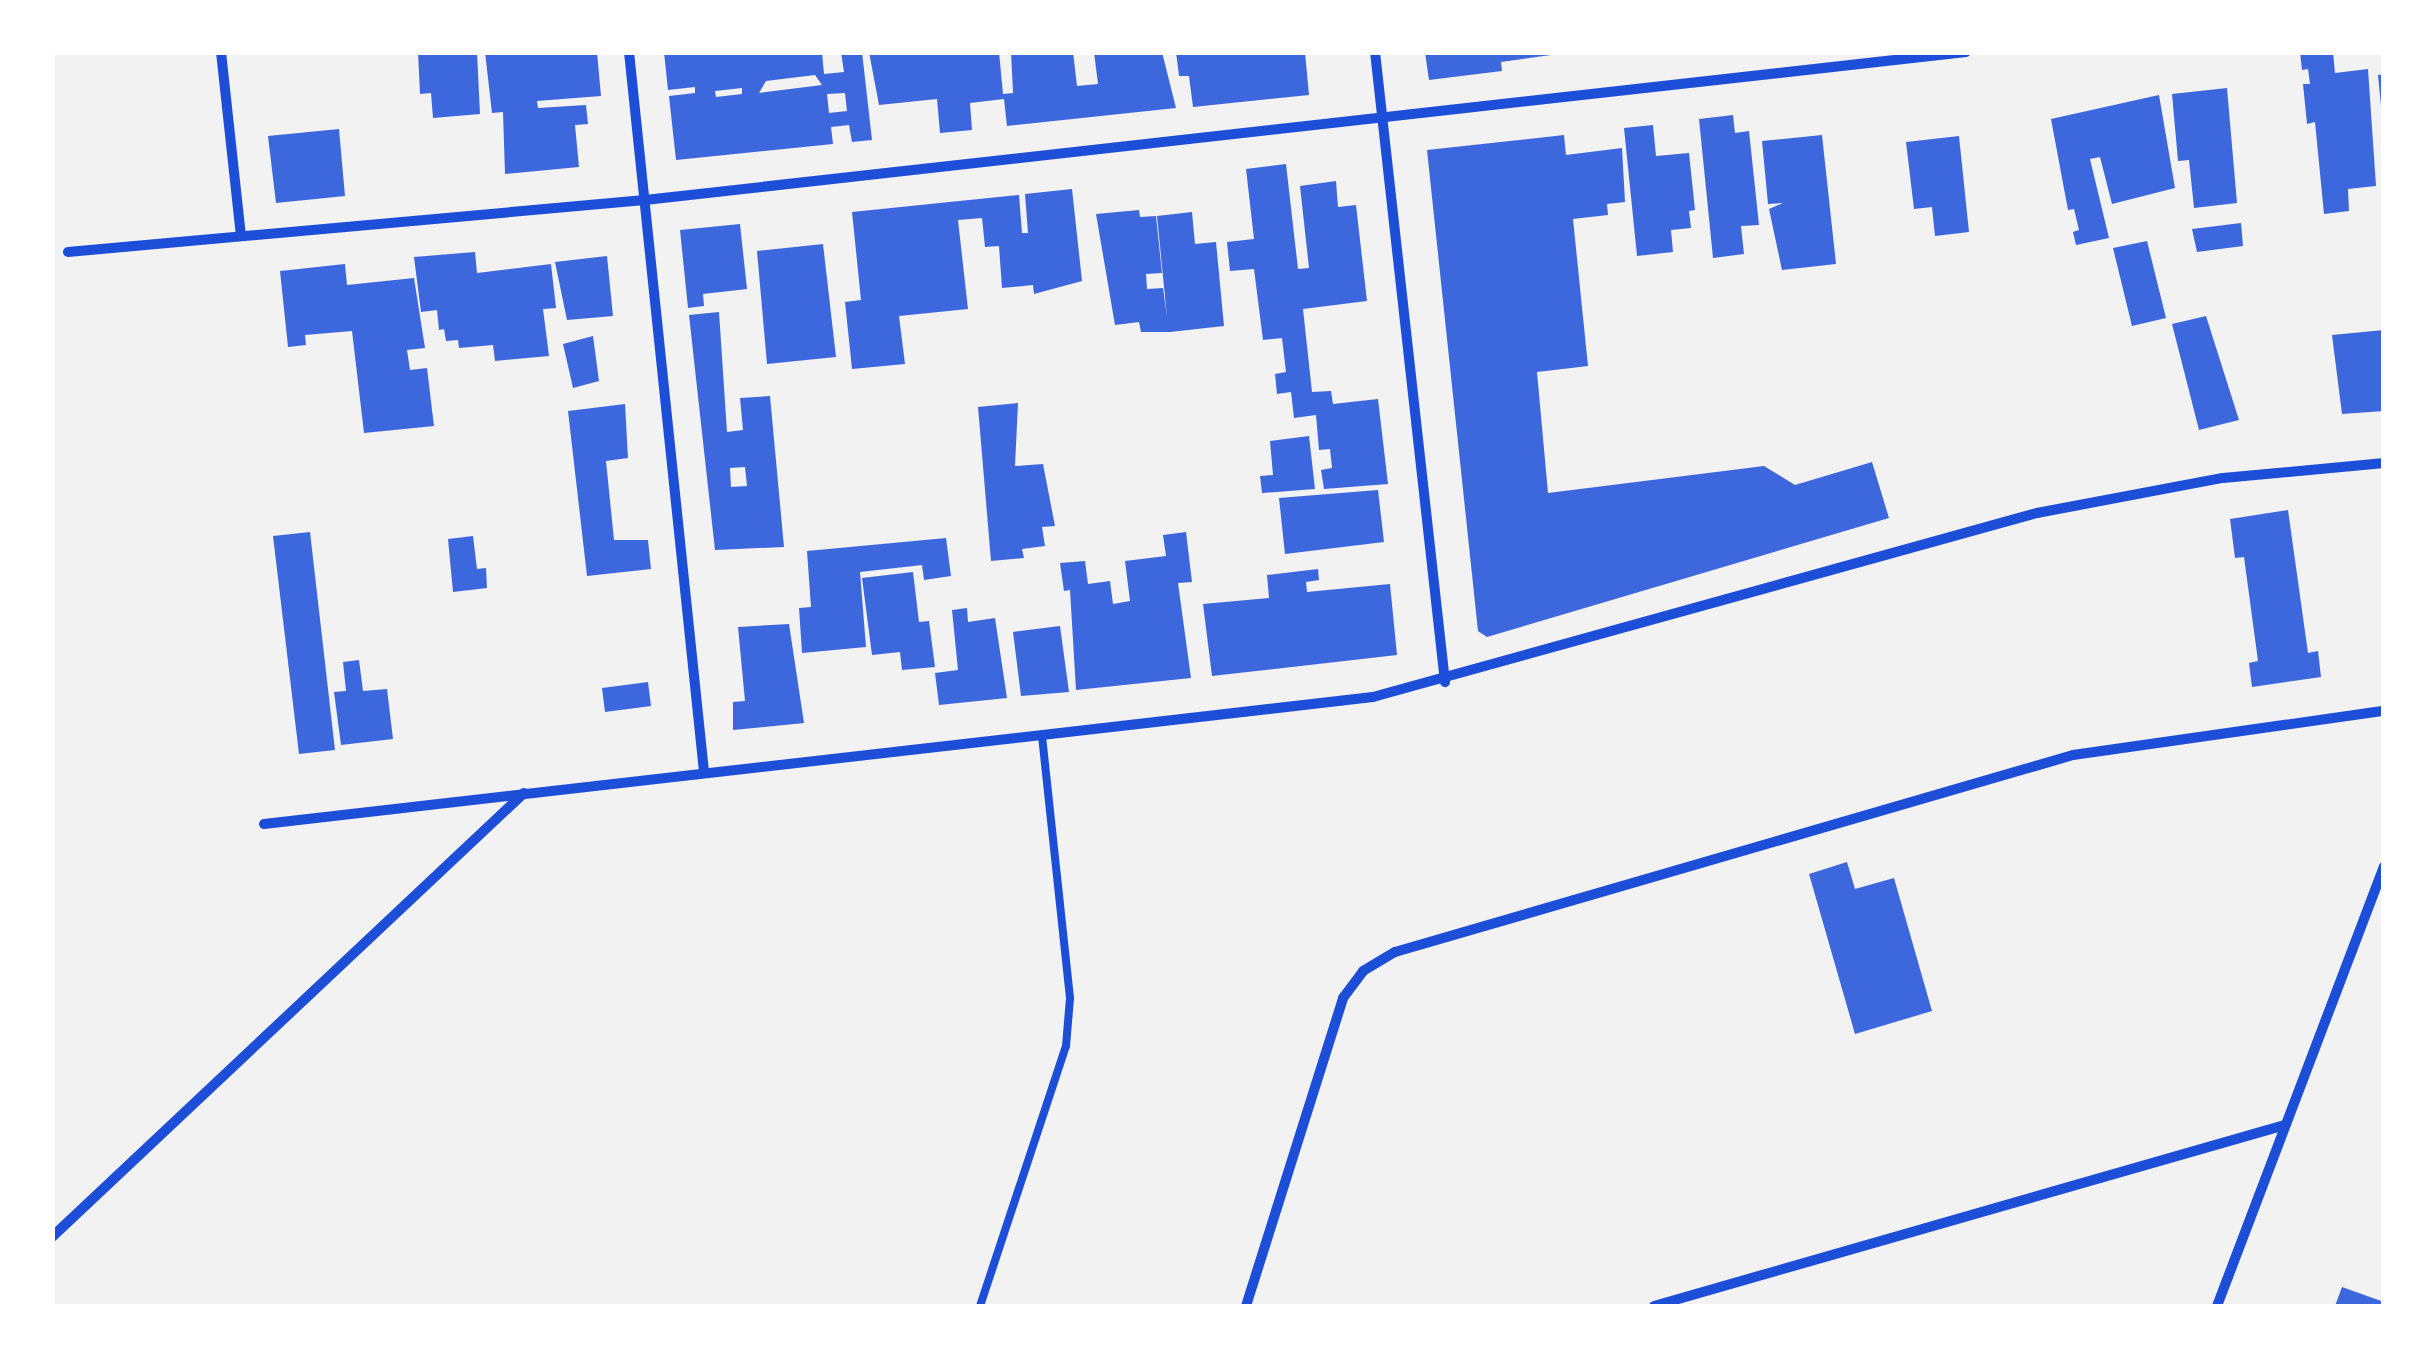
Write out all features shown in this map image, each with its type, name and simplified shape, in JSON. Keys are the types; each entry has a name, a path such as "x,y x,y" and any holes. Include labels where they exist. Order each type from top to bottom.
{"street":[{"path":"222,52 240,234"},
{"path":"629,52 704,772"},
{"path":"1374,52 1445,682"},
{"path":"68,252 645,200 1966,52"},
{"path":"264,824 1373,697 1445,682 2037,513 2222,478 2384,463"},
{"path":"1246,1306 1343,998 1363,971 1395,952 2074,755 2384,711"},
{"path":"52,1237 525,792"},
{"path":"2216,1306 2384,867"},
{"path":"1654,1306 2285,1125"}],"lane":[{"path":"980,1306 1066,1046 1070,998 1042,734"}],"building":[{"path":"418,52 477,52 480,114 433,118 431,93 420,94"},
{"path":"485,52 597,52 601,96 537,101 538,108 586,105 588,124 575,125 579,167 505,174 503,112 492,113"},
{"path":"664,52 822,52 824,74 844,72 841,52 862,52 872,140 852,142 849,125 831,127 833,144 676,160 669,96 695,93 695,87 668,90","holes":["815,75 822,85 759,93 766,81","742,88 742,94 716,97 715,91","845,93 847,111 829,113 827,94"]},
{"path":"869,52 999,52 1003,94 1013,93 1011,52 1073,52 1077,86 1098,84 1094,52 1162,52 1176,108 1007,126 1004,99 970,103 972,130 940,133 937,99 879,105"},
{"path":"1176,52 1305,52 1309,95 1193,107 1189,76 1179,76"},
{"path":"1425,52 1551,55 1501,62 1502,71 1429,80"},
{"path":"2300,52 2333,52 2335,73 2368,69 2376,186 2348,189 2349,211 2324,214 2315,122 2307,124 2303,84 2310,84 2308,69 2302,70"},
{"path":"2384,74 2384,106 2381,106 2378,75"},
{"path":"2227,88 2237,203 2194,208 2189,160 2178,161 2172,94"},
{"path":"2159,95 2175,188 2112,204 2100,157 2090,159 2109,238 2076,245 2073,232 2079,230 2074,209 2068,210 2051,119"},
{"path":"1733,115 1735,133 1749,131 1759,225 1741,226 1744,254 1713,258 1699,119"},
{"path":"1653,125 1656,156 1689,153 1695,210 1689,211 1691,228 1671,230 1673,252 1637,256 1624,128"},
{"path":"339,129 345,196 276,203 268,136"},
{"path":"1564,135 1566,155 1622,148 1625,202 1607,204 1608,215 1573,219 1588,366 1537,372 1548,493 1764,466 1795,485 1872,462 1889,518 1487,637 1478,631 1427,150"},
{"path":"1822,135 1836,264 1782,270 1769,209 1783,203 1768,204 1762,141"},
{"path":"1959,136 1969,232 1935,236 1932,207 1914,209 1906,142"},
{"path":"1286,164 1298,269 1309,268 1300,186 1336,181 1338,207 1356,205 1367,301 1303,309 1312,392 1331,391 1333,404 1378,399 1388,484 1324,489 1321,470 1332,468 1330,449 1319,450 1316,415 1294,418 1291,392 1277,394 1275,374 1286,372 1282,338 1263,340 1254,269 1230,271 1227,242 1254,239 1246,169"},
{"path":"1072,189 1082,281 1034,294 1033,285 1002,288 999,246 985,247 982,218 958,220 968,309 899,316 905,364 852,369 845,302 861,300 852,212 1019,195 1022,233 1028,233 1025,194"},
{"path":"1139,210 1140,217 1156,216 1162,273 1146,274 1147,289 1163,288 1167,317 1157,216 1192,212 1195,244 1216,242 1224,326 1141,332 1139,322 1115,325 1096,214"},
{"path":"2241,223 2243,246 2197,252 2192,229"},
{"path":"740,224 747,289 703,294 704,306 688,308 680,230"},
{"path":"2147,241 2166,318 2132,326 2113,248"},
{"path":"823,244 836,357 767,364 757,251"},
{"path":"475,252 477,273 551,264 556,308 543,309 549,356 495,361 493,345 459,348 458,340 446,341 444,329 439,330 437,310 421,312 414,257"},
{"path":"607,256 613,316 567,320 555,262"},
{"path":"345,264 347,285 414,278 425,348 407,350 410,370 427,368 434,426 364,433 352,331 305,335 306,345 288,347 280,271"},
{"path":"719,312 727,432 743,430 740,398 770,396 784,547 715,550 689,315","holes":["745,467 747,486 731,487 730,468"]},
{"path":"2206,316 2239,420 2199,430 2172,324"},
{"path":"2384,330 2384,411 2342,414 2332,335"},
{"path":"593,336 599,381 573,388 563,344"},
{"path":"1018,403 1015,466 1043,464 1055,526 1042,527 1045,546 1022,549 1024,558 991,561 978,407"},
{"path":"625,404 628,458 606,461 614,540 648,540 651,569 587,576 568,411"},
{"path":"1309,436 1315,489 1262,493 1260,476 1273,475 1270,441"},
{"path":"1378,490 1384,542 1285,554 1279,498"},
{"path":"2288,510 2308,653 2318,651 2321,677 2252,687 2249,663 2258,661 2244,557 2235,558 2230,519"},
{"path":"310,532 335,750 299,754 273,536"},
{"path":"1186,532 1192,582 1178,583 1191,678 1076,690 1070,590 1064,591 1060,563 1085,561 1088,584 1110,581 1113,604 1130,601 1125,561 1166,556 1163,535"},
{"path":"473,536 477,569 486,568 487,588 453,592 448,539"},
{"path":"946,538 951,576 924,580 922,565 860,572 866,647 802,653 799,608 811,607 807,551"},
{"path":"1318,569 1319,580 1306,582 1307,592 1390,584 1397,655 1212,676 1203,604 1269,598 1267,575"},
{"path":"913,572 919,622 929,621 935,667 902,670 900,652 872,655 862,578"},
{"path":"967,608 968,622 995,618 1007,698 939,705 935,673 958,670 952,610"},
{"path":"789,624 804,723 733,730 733,702 745,701 738,627"},
{"path":"1060,626 1069,692 1021,696 1013,632"},
{"path":"359,660 363,691 387,689 393,739 341,745 334,692 346,691 343,662"},
{"path":"648,682 651,706 605,712 602,688"},
{"path":"1847,862 1855,889 1894,878 1932,1011 1855,1034 1809,874"},
{"path":"2342,1287 2384,1302 2384,1306 2335,1306"}]}
